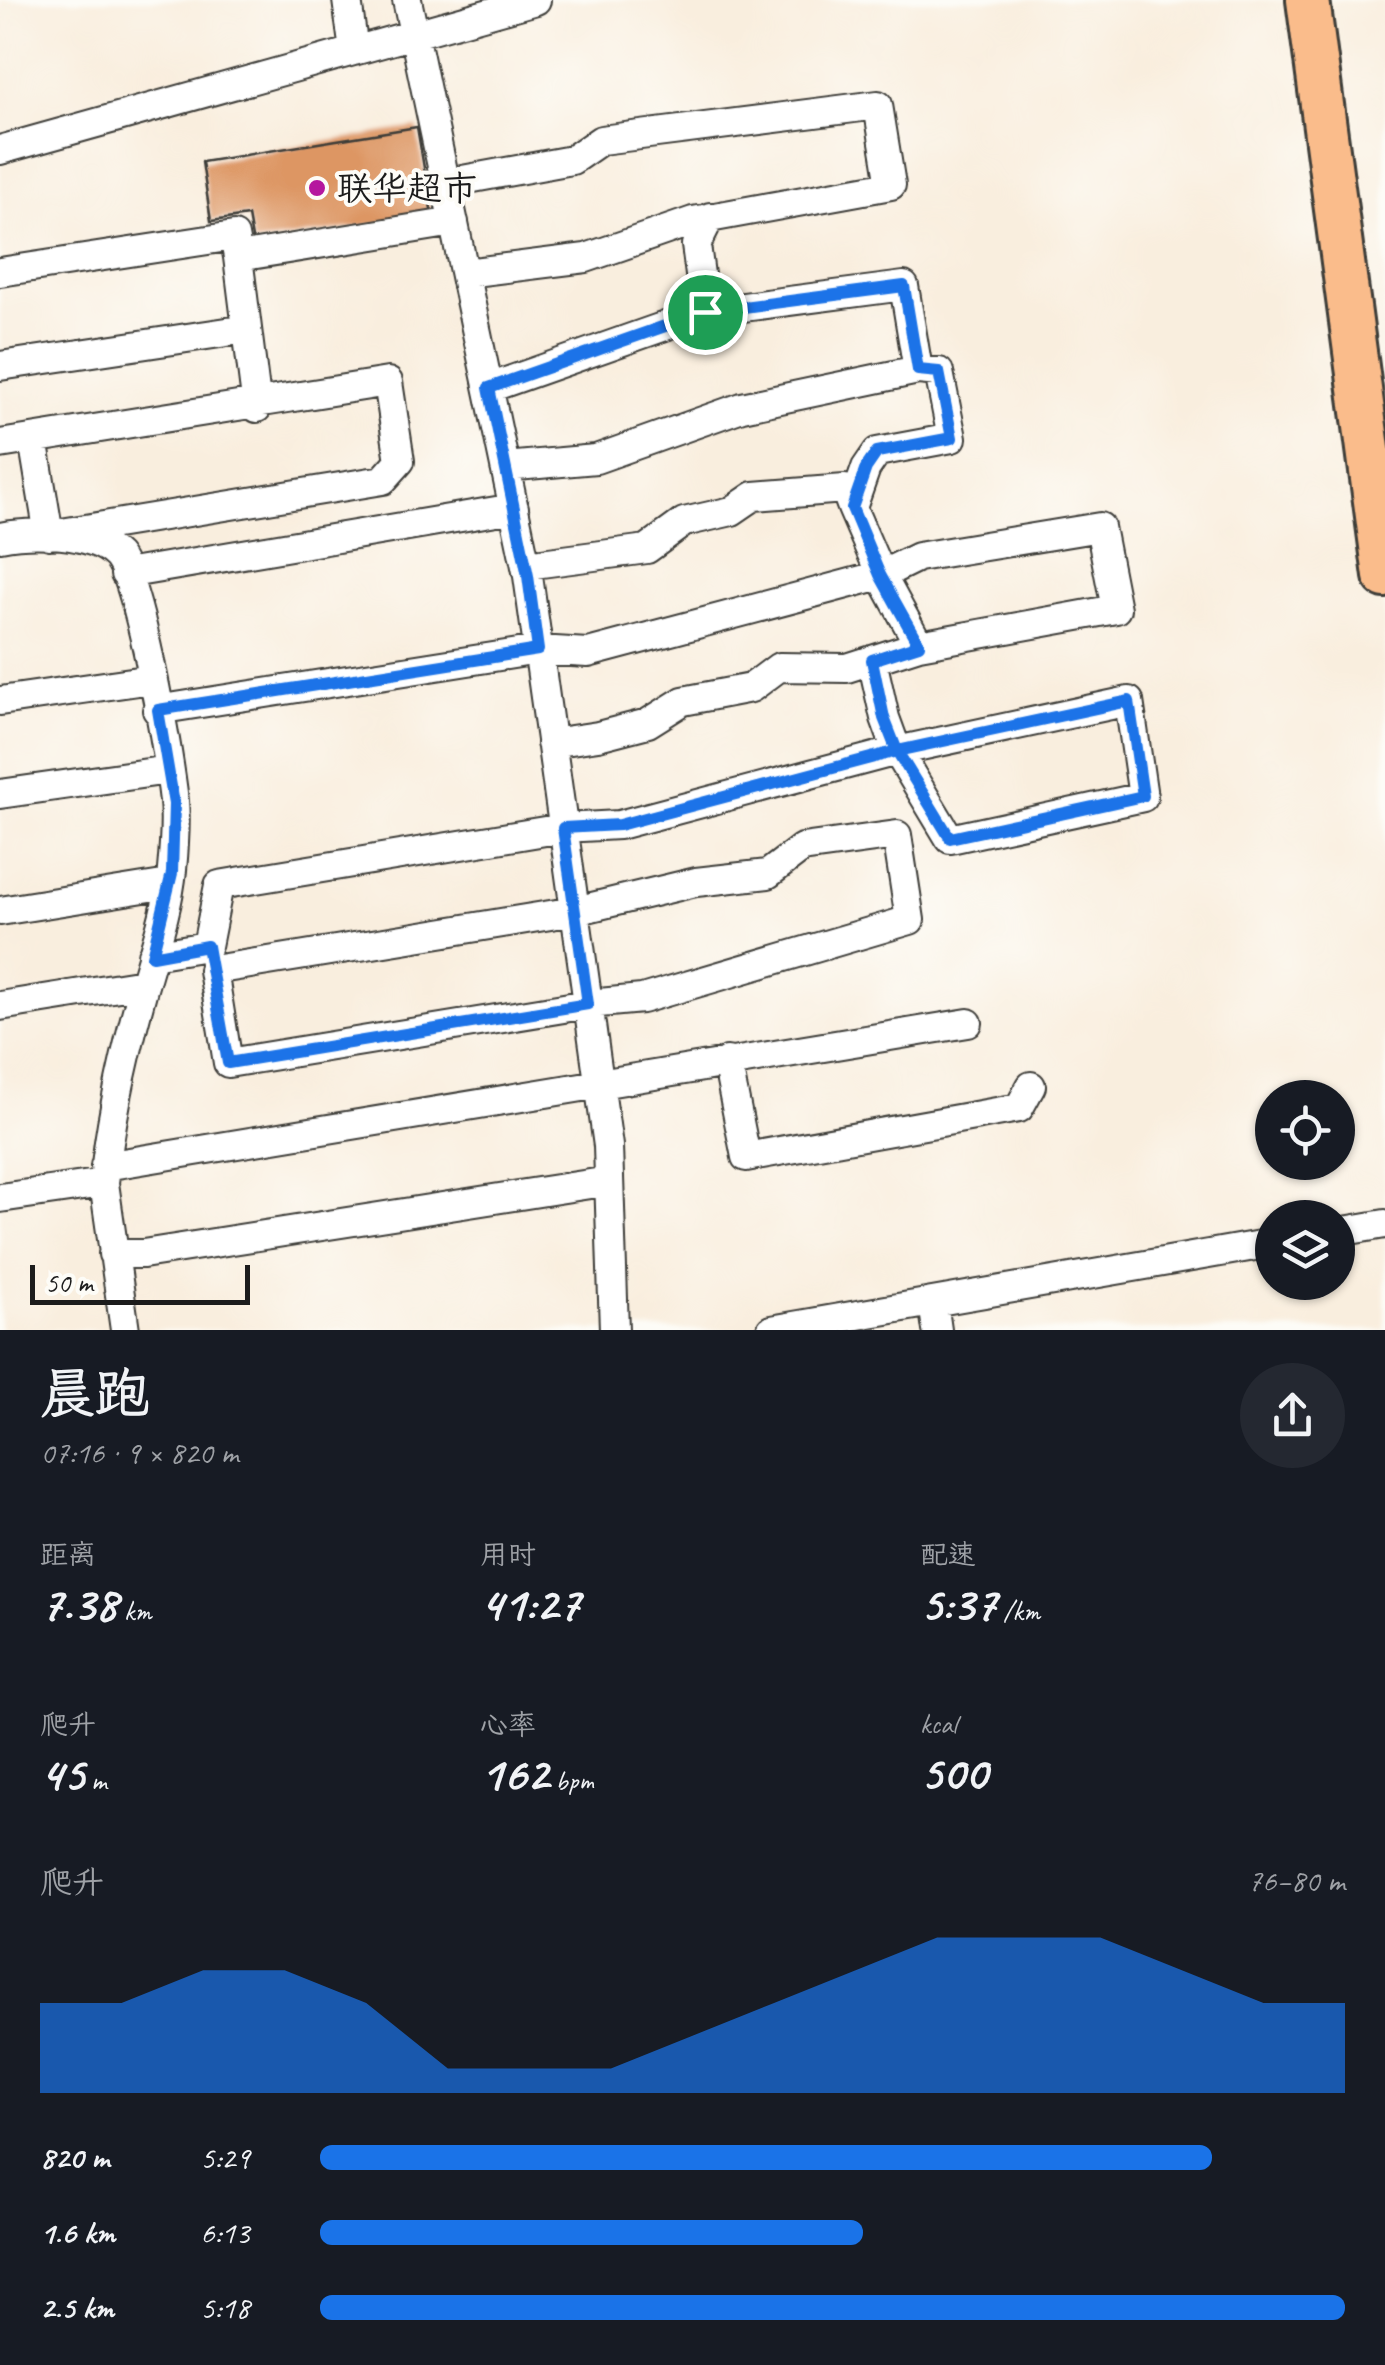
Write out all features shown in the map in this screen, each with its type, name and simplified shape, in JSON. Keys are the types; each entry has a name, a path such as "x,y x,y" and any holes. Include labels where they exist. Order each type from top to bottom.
{"main road":[{"path":"1308,0 1385,576"}],"street":[{"path":"347,0 354,51"},
{"path":"407,0 526,566 600,1084 610,1181 614,1330"},
{"path":"0,150 536,0"},
{"path":"446,182 572,160 601,140 878,105 891,185 710,217 586,258 465,273"},
{"path":"705,312 696,245 710,217"},
{"path":"238,257 454,222"},
{"path":"0,272 234,236 256,405"},
{"path":"489,388 705,312 904,286 918,370"},
{"path":"0,366 247,329"},
{"path":"505,467 596,459 742,406 918,370 939,372 952,438 877,452 866,468 852,508"},
{"path":"0,444 388,382 400,460 383,480 48,535"},
{"path":"33,439 48,535"},
{"path":"526,566 647,549 684,522 732,512 754,496 845,489 880,575 919,645"},
{"path":"125,574 514,508"},
{"path":"158,710 538,650 588,653 880,575 918,557 1100,527 1116,609 919,645 847,668 780,667 751,688 683,702 648,723 552,743"},
{"path":"0,537 25,532 88,539 118,556 140,611 174,804 169,884 110,1124 105,1174 126,1330"},
{"path":"152,956 210,958 575,911 696,882 768,874 802,848 897,835 910,920 642,999 588,1004 228,1063 210,958 219,885 563,828 619,825 897,751 1129,701 1143,796 950,838 897,751 884,718 872,660"},
{"path":"0,701 152,679"},
{"path":"0,794 168,770"},
{"path":"0,911 169,884"},
{"path":"0,1006 144,983"},
{"path":"0,1198 105,1174 727,1061 968,1023"},
{"path":"727,1061 746,1156 1019,1108 1030,1086"},
{"path":"113,1254 143,1254 610,1181"},
{"path":"1355,1229 1385,1224"},
{"path":"771,1330 935,1316 1255,1248"}],"building":[{"name":"联华超市","path":"417,127 432,215 253,244 248,216 211,221 202,162"}],"place":[{"name":"联华超市","path":"317,188"}],"route":[{"path":"705,312 489,388 528,576 538,650 158,710 174,804 172,873 152,956 207,946 228,1063 588,1004 563,828 619,825 897,751 950,838 1143,796 1129,701 897,751 884,718 872,660 919,645 880,575 852,508 866,468 877,452 952,438 939,372 918,370 904,286 705,312"}]}
